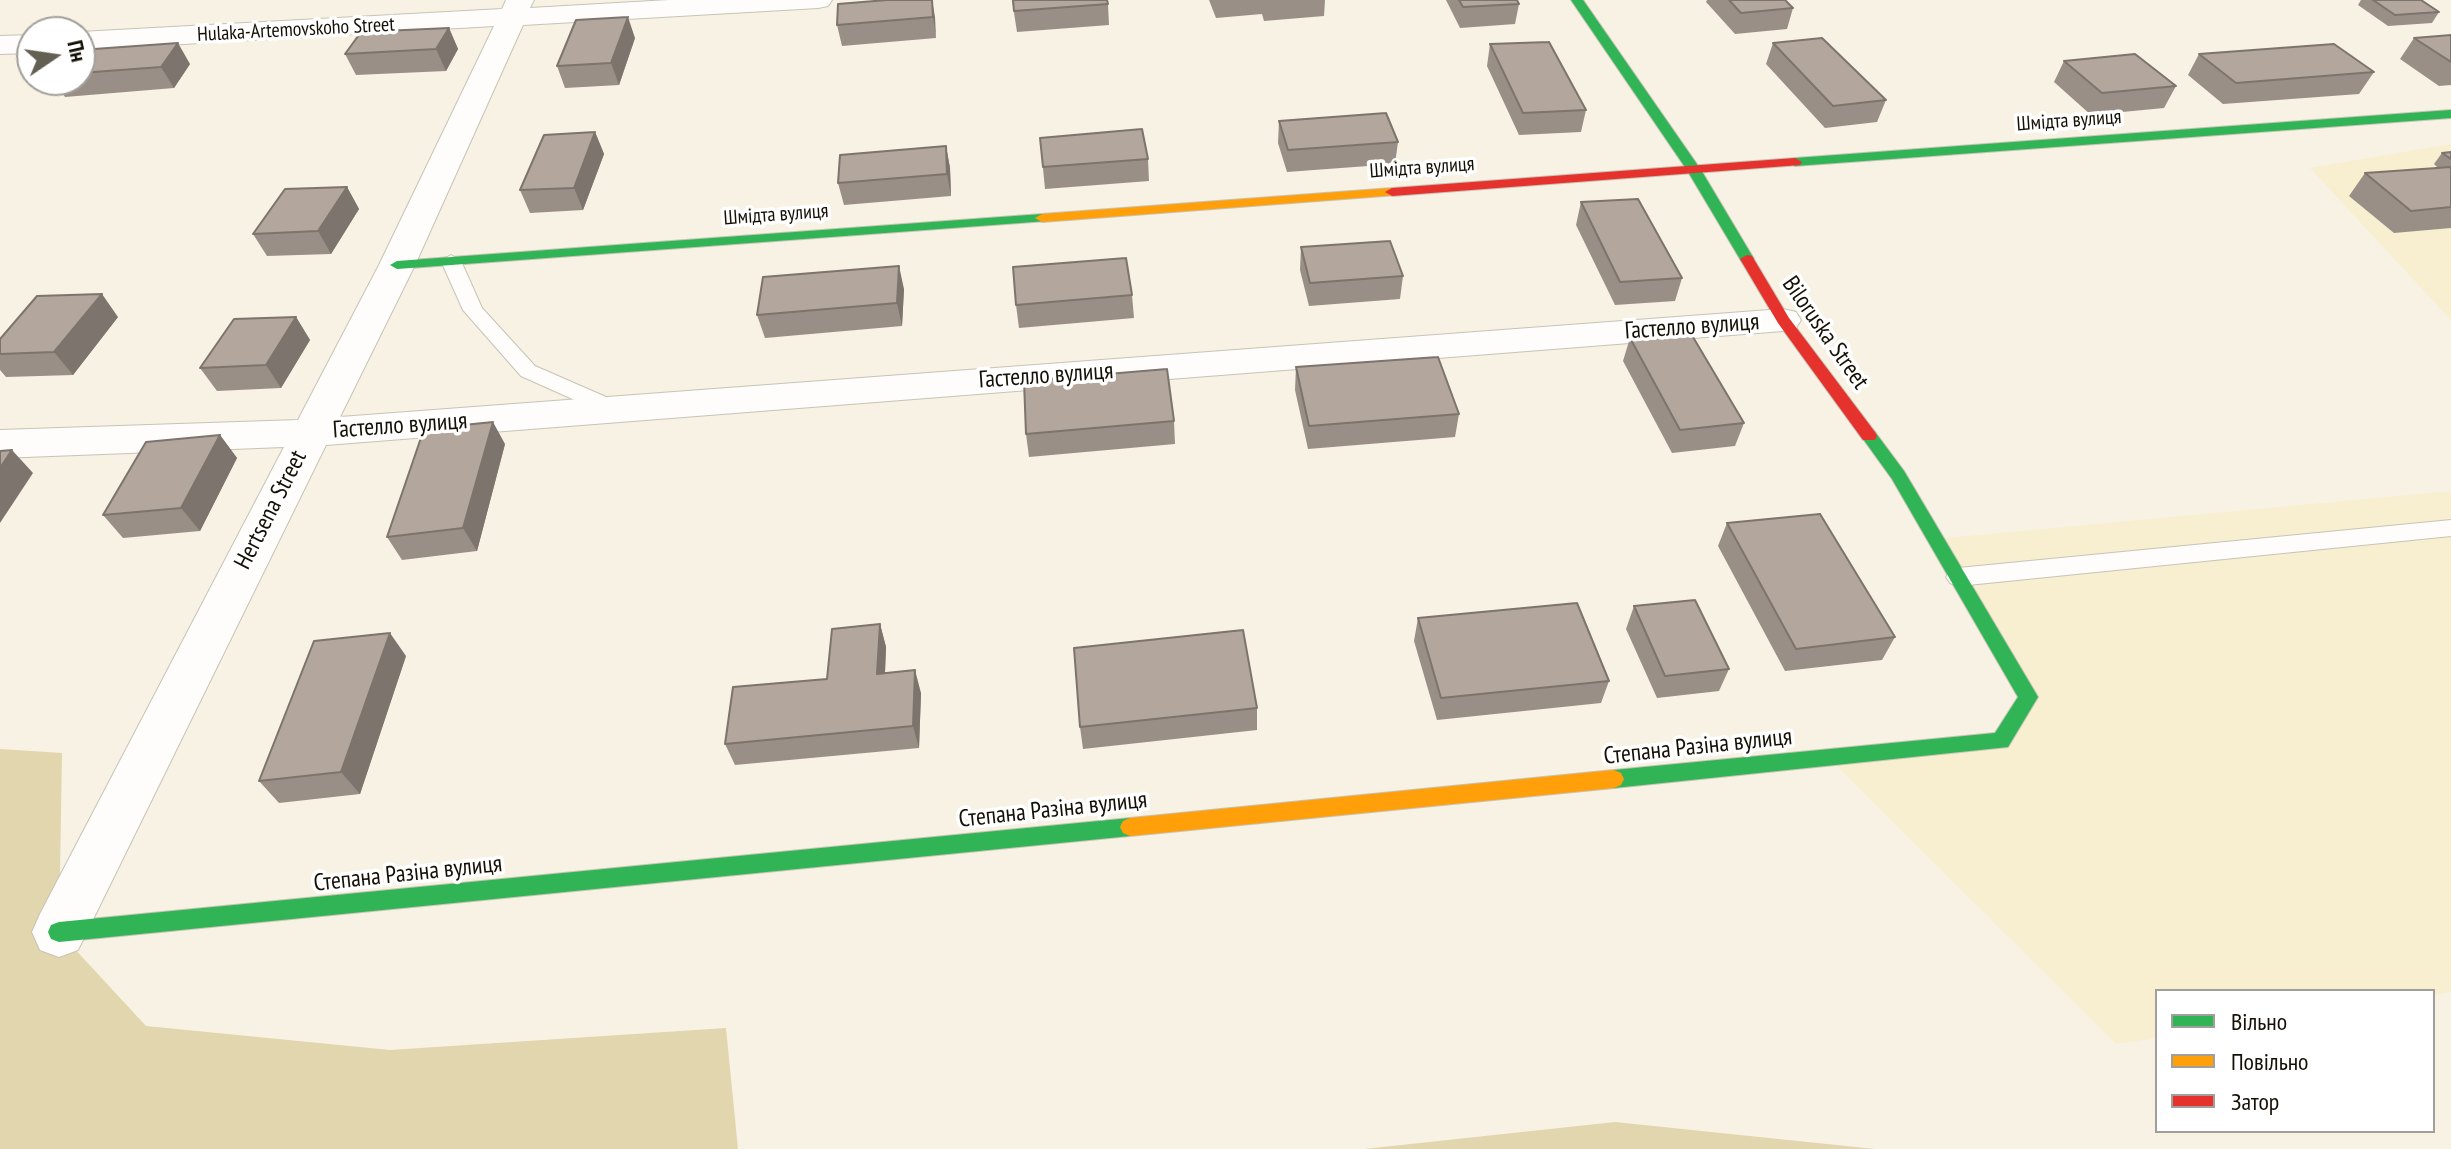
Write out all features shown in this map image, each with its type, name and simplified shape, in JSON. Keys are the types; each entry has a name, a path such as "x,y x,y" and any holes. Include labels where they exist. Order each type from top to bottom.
{"street":[{"name":"Hulaka-Artemovskoho Street","path":"96,40 516,9 818,0"},
{"name":"Biloruska Street","path":"1577,0 1694,170 1783,320 1898,475 2028,697"},
{"name":"Hertsena Street","path":"59,932 397,265 516,9"},
{"name":"Шмідта вулиця","path":"397,265 2451,114"},
{"name":"Гастелло вулиця","path":"310,433 1783,320"},
{"path":"0,444 310,433"},
{"name":"Степана Разіна вулиця","path":"59,932 2001,741 2028,697"}],"lane":[{"path":"451,261 473,310 528,371 614,409"},
{"path":"1958,577 2451,528"}],"shaded area":[{"path":"2451,144 2451,320 2310,168"},
{"path":"2451,491 2451,992 2435,995 2435,989 2155,989 2155,1038 2116,1044 1829,758 2001,741 2028,697 1935,539"},
{"path":"0,749 62,753 59,932 146,1026 390,1050 726,1028 738,1149 0,1149"},
{"path":"1615,1122 1875,1149 1364,1149"}],"building":[{"path":"932,0 933,17 837,25 838,4"},
{"path":"1013,0 1107,0 1108,4 1014,11"},
{"path":"1459,0 1517,0 1519,4 1463,7"},
{"path":"1729,0 1785,0 1793,8 1741,13"},
{"path":"2373,0 2421,0 2439,12 2395,15"},
{"path":"628,17 611,63 557,66 576,20"},
{"path":"449,28 436,49 345,54 361,32"},
{"path":"2451,35 2451,62 2414,38"},
{"path":"1822,38 1886,100 1833,106 1773,43"},
{"path":"1549,42 1586,110 1523,113 1490,44"},
{"path":"178,43 161,67 96,72 96,49"},
{"path":"2334,44 2374,72 2236,83 2199,54"},
{"path":"2135,54 2176,86 2102,93 2064,61"},
{"path":"1386,113 1398,142 1288,150 1279,121"},
{"path":"1142,129 1148,159 1043,167 1040,138"},
{"path":"595,132 574,188 520,190 544,135"},
{"path":"946,146 947,174 838,183 840,155"},
{"path":"2451,167 2451,207 2411,211 2365,173"},
{"path":"347,187 318,231 253,234 285,189"},
{"path":"1638,199 1682,278 1620,282 1581,202"},
{"path":"1390,241 1403,276 1310,283 1301,247"},
{"path":"1126,258 1132,295 1016,305 1013,267"},
{"path":"899,266 897,303 757,315 763,277"},
{"path":"102,294 54,352 0,354 0,339 37,296"},
{"path":"296,317 266,365 200,368 234,319"},
{"path":"1690,332 1744,423 1680,430 1630,338"},
{"path":"1438,357 1459,414 1309,426 1296,367"},
{"path":"1167,369 1174,421 1026,434 1024,381"},
{"path":"493,422 463,528 387,537 424,429"},
{"path":"220,435 181,508 103,515 146,442"},
{"path":"12,450 0,468 0,451"},
{"path":"1820,514 1895,637 1796,649 1727,523"},
{"path":"1695,600 1729,669 1665,676 1634,606"},
{"path":"1577,603 1609,681 1441,698 1418,618"},
{"path":"880,624 877,674 915,670 913,726 725,744 733,687 827,679 832,629"},
{"path":"1243,630 1257,708 1080,727 1074,648"},
{"path":"390,633 341,772 259,781 314,641"}],"traffic: fast":[{"path":"1577,0 1694,170 1747,259"},
{"path":"1795,162 2451,114"},
{"path":"397,265 1042,218"},
{"path":"1614,779 2001,741 2028,697 1898,475 1869,436"},
{"path":"59,932 1130,827"}],"traffic: slow":[{"path":"1042,218 1392,192"},
{"path":"1130,827 1614,779"}],"traffic: jam":[{"path":"1392,192 1795,162"},
{"path":"1747,259 1783,320 1869,436"}]}
